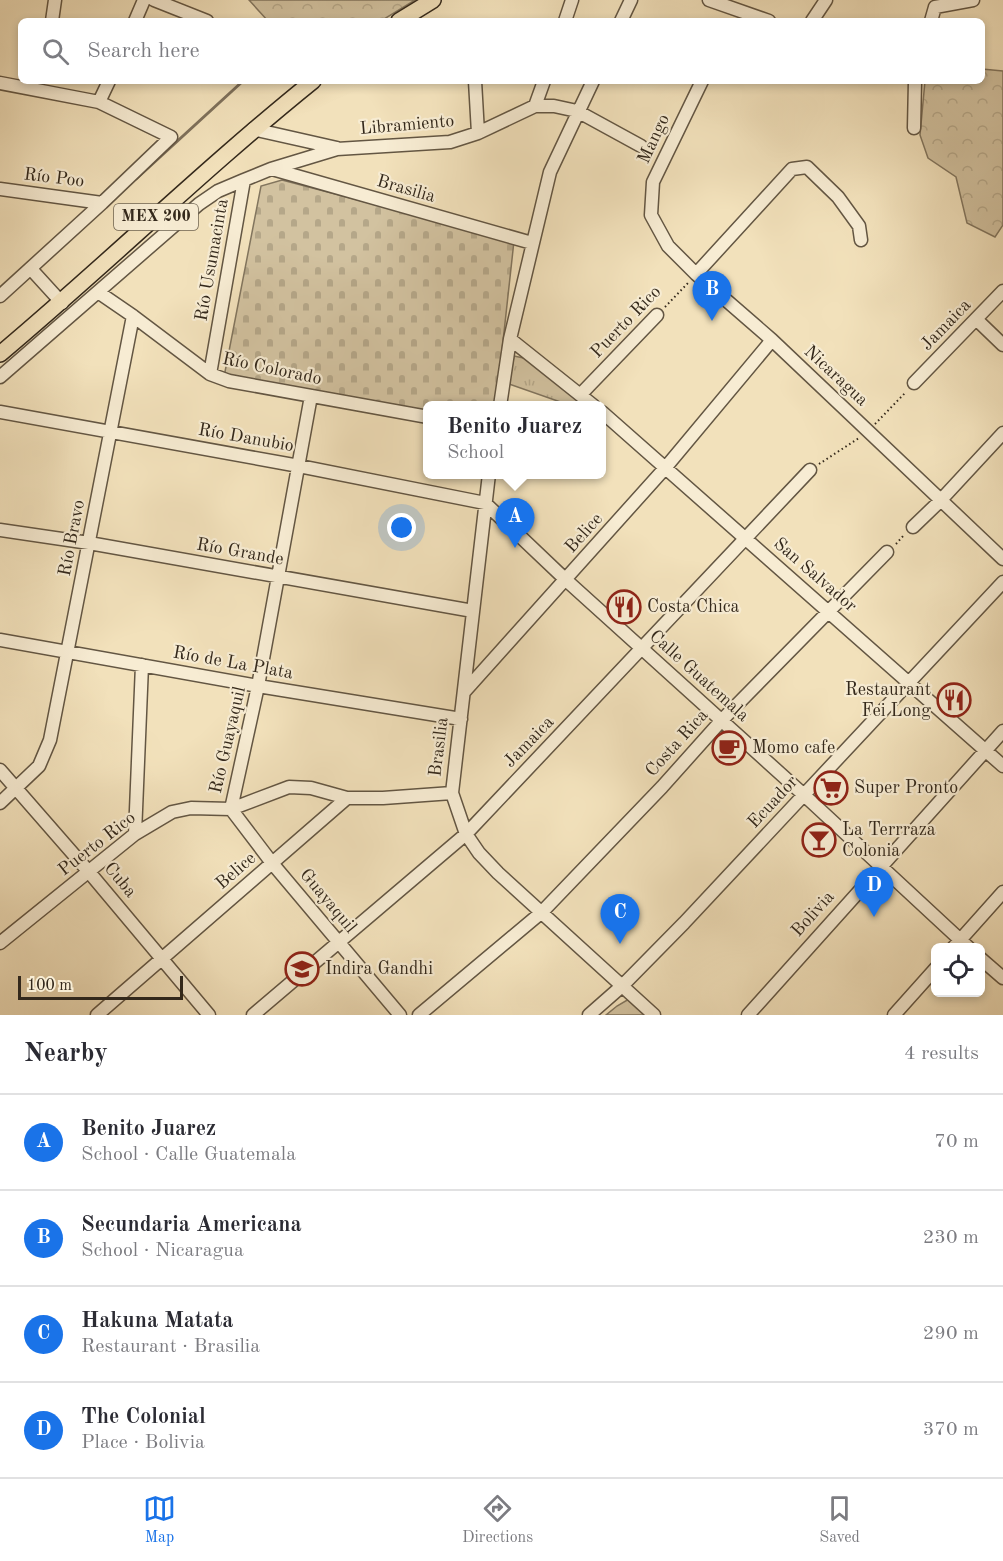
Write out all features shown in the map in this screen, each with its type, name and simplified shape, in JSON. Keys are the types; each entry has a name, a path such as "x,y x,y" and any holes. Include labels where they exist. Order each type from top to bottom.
{"main road":[{"path":"404,18 433,0"},
{"name":"MEX 200","path":"0,354 62,303 253,129 310,84"}],"street":[{"path":"52,18 55,0"},
{"path":"136,18 144,0"},
{"path":"154,0 199,18"},
{"path":"566,18 572,0"},
{"path":"622,18 631,0"},
{"path":"709,0 735,16"},
{"path":"814,18 826,0"},
{"path":"931,18 933,3 973,0"},
{"path":"0,83 42,86 99,102 171,137 102,203 35,273 0,296"},
{"path":"99,102 108,84"},
{"path":"475,84 478,133"},
{"path":"535,106 543,84"},
{"path":"501,401 510,339 550,172 590,84"},
{"name":"Mango","path":"651,215 654,182 701,84"},
{"path":"914,128 915,84"},
{"name":"Libramiento","path":"271,169 337,149 450,142 478,133 535,106 554,106 577,111 641,146"},
{"path":"253,129 337,149"},
{"path":"696,274 792,169 807,167 838,197 859,226 861,240"},
{"name":"Brasilia","path":"271,169 532,243"},
{"name":"Río Usumacinta","path":"210,374 244,180 271,169"},
{"path":"0,377 199,204 218,191 244,180"},
{"name":"Río Poo","path":"0,189 102,203"},
{"name":"Nicaragua","path":"651,215 668,246 696,274 772,340 1003,559"},
{"path":"35,273 62,303"},
{"name":"Jamaica","path":"914,383 1003,291"},
{"name":"Río Colorado","path":"98,292 210,374 229,381 423,416"},
{"name":"Puerto Rico","path":"581,394 657,315"},
{"name":"Río Bravo","path":"16,789 39,766 50,740 133,316"},
{"path":"976,319 1003,345"},
{"path":"510,339 589,401"},
{"name":"Belice","path":"465,691 666,467 772,340"},
{"name":"Río Guayaquil","path":"231,809 258,686 310,396"},
{"name":"Río Danubio","path":"0,412 299,466 485,503"},
{"name":"San Salvador","path":"606,415 1003,766"},
{"path":"913,527 1003,433"},
{"name":"Jamaica","path":"253,1015 466,834 810,470"},
{"name":"Brasilia","path":"488,479 452,793 466,834 479,853 654,1015"},
{"name":"Calle Guatemala","path":"485,503 566,580 804,795 959,943"},
{"name":"Río Grande","path":"0,530 89,543 473,612"},
{"name":"Costa Rica","path":"419,1015 542,912 662,787 721,721 887,552"},
{"name":"Ecuador","path":"589,1015 622,986 684,923 1003,582"},
{"name":"Río de La Plata","path":"0,640 461,719"},
{"path":"135,834 142,665"},
{"name":"Bolivia","path":"748,1015 1003,731"},
{"name":"Cuba","path":"0,770 209,1015"},
{"path":"231,809 289,787 311,788 347,798 452,793"},
{"path":"0,803 16,789"},
{"name":"Belice","path":"97,1015 347,798"},
{"name":"Puerto Rico","path":"0,944 135,834 172,812 191,808 231,809"},
{"name":"Guayaquil","path":"231,809 272,863 400,1015"},
{"path":"963,943 1003,892"},
{"path":"985,962 1003,978"},
{"path":"894,1015 931,974"}],"path":[{"name":"Puerto Rico","path":"657,315 696,274"},
{"path":"887,552 913,527"}],"green space":[{"path":"249,0 415,0 386,18 265,18"},
{"path":"985,69 1003,71 1003,225 995,237 967,223 956,177 928,158 920,135 925,84 985,84"},
{"path":"282,180 514,241 496,401 423,401 423,411 224,377 261,186"},
{"path":"514,356 533,360 581,401 558,401 509,384"},
{"path":"629,999 646,1015 606,1015 617,1006"}],"waterway":[{"path":"136,179 240,84"}],"place":[{"name":"Secundaria Americana","path":"712,321"},
{"name":"Benito Juarez","path":"515,548"},
{"name":"Costa Chica","path":"624,607"},
{"name":"Restaurant Fei Long","path":"954,700"},
{"name":"Momo cafe","path":"729,748"},
{"name":"Super Pronto","path":"831,788"},
{"name":"La Terrraza Colonia","path":"819,840"},
{"name":"The Colonial","path":"874,917"},
{"name":"Hakuna Matata","path":"620,944"},
{"name":"Indira Gandhi","path":"302,969"}]}
